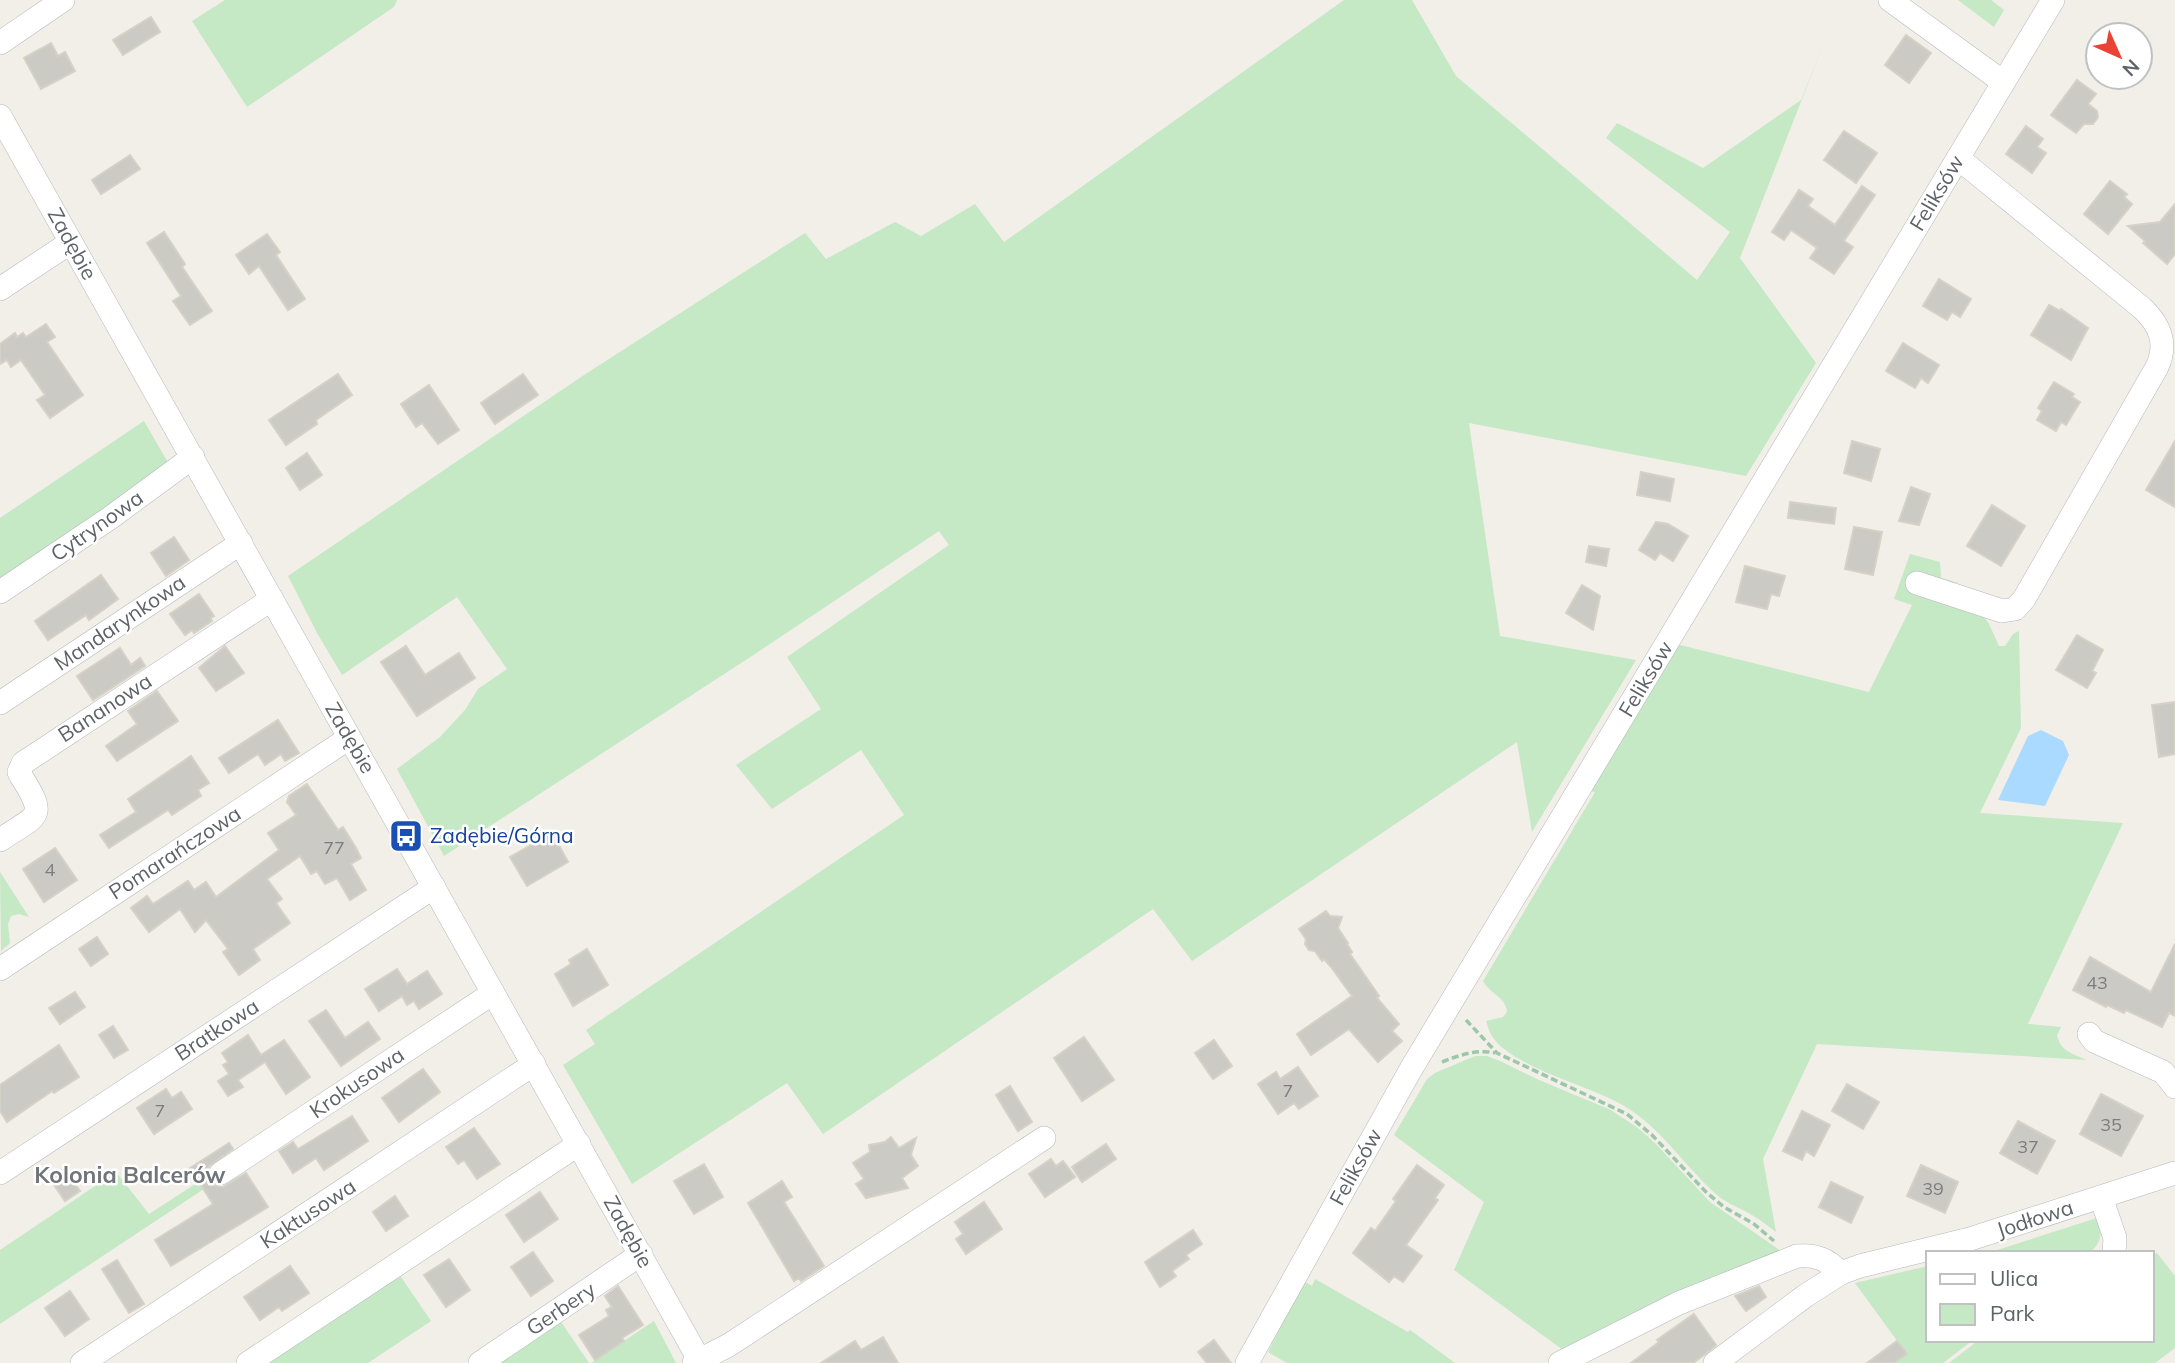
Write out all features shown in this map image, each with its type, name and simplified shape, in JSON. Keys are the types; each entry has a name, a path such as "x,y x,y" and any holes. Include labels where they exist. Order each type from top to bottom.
{"street":[{"path":"0,43 62,0"},
{"path":"1890,0 2003,82"},
{"name":"Feliksów","path":"1247,1363 1411,1069 2053,0"},
{"name":"Zadębie","path":"0,116 641,1254 698,1362 729,1345 1044,1138"},
{"path":"1917,583 2003,611 2015,609 2024,599 2157,367 2163,350 2158,327 2142,308 1958,158"},
{"path":"0,289 71,242"},
{"name":"Cytrynowa","path":"0,592 110,518 193,457"},
{"name":"Mandarynkowa","path":"0,704 240,543"},
{"name":"Bananowa","path":"0,840 31,819 38,809 19,772 23,763 272,598"},
{"name":"Pomarańczowa","path":"0,969 349,738"},
{"name":"Bratkowa","path":"0,1172 434,887"},
{"name":"Krokusowa","path":"222,1173 493,993"},
{"path":"2089,1034 2094,1041 2163,1072 2175,1087"},
{"name":"Kaktusowa","path":"82,1363 534,1065"},
{"path":"248,1363 579,1144"},
{"name":"Jodłowa","path":"1715,1363 1805,1296 1841,1273 1970,1239 2175,1173"},
{"path":"2101,1197 2115,1238 2114,1251"},
{"name":"Gerbery","path":"480,1363 641,1254"},
{"path":"1560,1363 1679,1304 1799,1256 1825,1259 1841,1273"}],"path":[{"path":"1448,1009 1472,1024 1497,1053"},
{"path":"1411,1069 1429,1067 1468,1053 1497,1053 1627,1114 1652,1135 1706,1192 1724,1207 1754,1224 1799,1256"}],"green space":[{"path":"225,0 397,0 394,7 247,107 192,21"},
{"path":"1344,0 1412,0 1456,76 1697,280 1730,232 1606,138 1617,123 1703,168 1801,100 1825,40 1740,258 1816,363 1746,476 1469,423 1500,636 1636,660 1532,832 1517,742 1192,961 1153,909 823,1134 787,1083 632,1184 563,1065 595,1044 586,1030 904,815 861,750 772,809 736,765 821,709 787,657 949,545 939,531 444,856 397,769 440,737 465,710 478,689 507,669 457,597 342,675 288,576 584,375 805,233 826,259 895,222 921,236 975,204 1004,242"},
{"path":"1958,0 1991,0 2004,10 1994,27"},
{"path":"144,421 170,466 0,587 0,518"},
{"path":"1910,554 1940,562 1941,578 1959,583 1950,582 1973,612 1985,618 1999,646 2005,646 2013,634 2019,631 2021,728 1980,813 2123,823 2028,1024 2061,1027 2057,1035 2061,1045 2087,1060 1817,1044 1763,1159 1776,1232 1717,1195 1657,1132 1630,1110 1531,1065 1501,1047 1491,1034 1486,1021 1503,1017 1507,1012 1506,1007 1483,981 1595,792 1588,791 1676,644 1869,692 1912,605 1894,599"},
{"path":"0,872 29,917 19,914 11,916 8,924 10,943 1,951"},
{"path":"1475,1056 1487,1056 1500,1061 1611,1110 1655,1143 1710,1202 1784,1253 1567,1353 1454,1270 1484,1202 1394,1135 1427,1079"},
{"path":"217,1170 222,1177 0,1324 0,1250 116,1172 149,1214"},
{"path":"2097,1218 2100,1228 2100,1236 2092,1251 1994,1251"},
{"path":"2157,1253 2175,1276 2175,1348 2155,1363 1949,1363 1976,1342 2154,1342 2154,1255"},
{"path":"1926,1266 1926,1342 1970,1342 1943,1363 1894,1363 1906,1353 1855,1283"},
{"path":"397,1271 431,1321 368,1363 269,1363 266,1359"},
{"path":"1315,1279 1408,1332 1410,1330 1455,1363 1287,1363 1268,1352 1304,1281 1312,1286"},
{"path":"557,1316 589,1363 490,1363"},
{"path":"654,1321 676,1363 591,1363"}],"water":[{"path":"2041,730 2063,741 2069,755 2045,806 1998,800 2028,736"}],"building":[{"path":"151,17 160,32 123,55 113,40"},
{"path":"1906,35 1931,53 1909,83 1885,65"},
{"path":"51,43 58,56 65,52 75,71 41,89 24,58"},
{"path":"2077,80 2084,85 2084,91 2096,94 2088,104 2097,111 2098,117 2093,124 2084,124 2076,133 2051,115"},
{"path":"2026,126 2043,139 2037,147 2046,153 2032,173 2006,154"},
{"path":"1844,131 1877,153 1856,183 1824,160"},
{"path":"130,155 140,169 101,194 92,180"},
{"path":"2110,181 2127,194 2124,197 2132,204 2108,234 2084,214"},
{"path":"1862,186 1875,195 1844,241 1853,247 1834,274 1810,258 1817,248 1791,230 1784,240 1772,232 1799,190 1813,199 1808,206 1835,225"},
{"path":"2175,204 2175,254 2167,264 2128,226 2160,222"},
{"path":"164,232 185,264 182,267 212,311 190,325 173,301 181,296 147,243"},
{"path":"267,234 280,252 276,255 305,299 288,310 259,266 249,274 236,255"},
{"path":"1939,279 1971,299 1960,317 1952,312 1947,320 1923,306"},
{"path":"2049,305 2060,311 2061,309 2088,328 2071,360 2031,335"},
{"path":"46,324 55,337 47,342 83,395 50,418 37,400 45,395 21,360 11,367 7,360 0,364 0,344 15,333 17,337 23,333 26,337"},
{"path":"1903,343 1939,365 1928,383 1921,378 1915,388 1886,371"},
{"path":"338,374 352,395 286,445 269,420"},
{"path":"523,374 538,395 495,424 481,403"},
{"path":"2054,382 2074,394 2072,397 2080,402 2066,425 2061,422 2056,431 2037,420 2042,411 2038,408"},
{"path":"429,385 459,430 438,444 422,423 416,427 401,404"},
{"path":"1852,441 1880,449 1871,481 1844,473"},
{"path":"2175,441 2175,507 2146,490"},
{"path":"307,453 322,475 300,490 286,468"},
{"path":"1641,472 1674,479 1670,501 1637,495"},
{"path":"1911,487 1930,494 1919,525 1899,521"},
{"path":"1790,502 1836,508 1834,524 1788,518"},
{"path":"1992,505 2025,526 2001,566 1967,546"},
{"path":"1656,522 1668,524 1688,536 1673,561 1660,553 1655,560 1639,550"},
{"path":"1854,527 1882,532 1873,575 1845,569"},
{"path":"174,537 189,560 166,576 151,553"},
{"path":"1589,546 1609,549 1606,566 1586,562"},
{"path":"1745,566 1785,576 1779,596 1771,594 1767,609 1736,602"},
{"path":"101,575 118,599 89,620 86,615 48,640 35,621"},
{"path":"1582,585 1600,596 1593,630 1566,613"},
{"path":"199,594 214,616 210,618 212,621 194,633 192,630 185,635 170,614"},
{"path":"2077,635 2103,650 2092,671 2096,673 2087,688 2056,670"},
{"path":"225,646 244,673 216,691 199,668"},
{"path":"406,646 425,675 459,653 475,678 417,716 381,662"},
{"path":"120,648 131,665 140,658 145,666 93,700 77,676"},
{"path":"157,691 178,721 117,761 106,746 137,724 128,711"},
{"path":"2175,702 2175,754 2159,757 2152,705"},
{"path":"278,720 299,753 285,761 281,754 265,765 258,754 229,773 219,758"},
{"path":"191,756 209,783 198,790 201,796 172,815 168,810 109,848 100,835 136,812 128,799"},
{"path":"307,784 338,830 343,827 356,848 361,858 351,864 366,890 350,900 337,878 325,884 317,871 311,874 300,856 267,879 282,899 276,903 290,923 253,949 260,960 239,975 223,952 228,949 206,920 195,932 180,909 149,932 131,908 147,896 153,904 188,881 194,890 206,882 216,897 279,850 268,833 296,815 287,802 289,796"},
{"path":"552,833 568,862 527,886 510,857"},
{"path":"55,848 77,880 44,902 23,869"},
{"path":"1326,911 1330,916 1342,917 1338,928 1348,943 1352,952 1350,954 1379,996 1377,998 1399,1024 1392,1031 1402,1041 1378,1062 1349,1029 1311,1055 1297,1034 1352,996 1324,959 1322,961 1315,951 1309,950 1299,929"},
{"path":"97,937 108,954 91,966 79,949"},
{"path":"2175,944 2175,1016 2169,1013 2162,1027 2126,1010 2124,1013 2107,1005 2106,1007 2073,990 2090,957 2151,992"},
{"path":"587,949 608,985 573,1006 555,974 571,964 569,960"},
{"path":"397,969 407,984 427,971 442,994 419,1009 414,1001 407,1005 402,996 379,1011 365,989"},
{"path":"75,992 85,1007 60,1024 49,1008"},
{"path":"326,1010 345,1038 368,1022 380,1039 341,1066 309,1021"},
{"path":"113,1026 128,1050 114,1058 99,1035"},
{"path":"248,1035 261,1055 284,1040 310,1077 286,1094 265,1062 238,1080 243,1087 228,1096 218,1081 229,1074 223,1065 228,1062 222,1053"},
{"path":"1084,1037 1114,1080 1082,1101 1054,1058"},
{"path":"1214,1040 1232,1066 1213,1079 1195,1053"},
{"path":"59,1045 79,1077 54,1093 52,1091 7,1122 0,1111 0,1085"},
{"path":"1298,1067 1318,1096 1299,1109 1294,1103 1278,1114 1258,1084 1276,1072 1280,1079"},
{"path":"423,1069 440,1092 399,1122 382,1098"},
{"path":"1847,1084 1879,1102 1863,1129 1832,1111"},
{"path":"1010,1086 1032,1122 1018,1131 996,1095"},
{"path":"166,1089 172,1098 181,1092 192,1109 154,1134 137,1108"},
{"path":"2101,1094 2143,1116 2121,1156 2080,1134"},
{"path":"1802,1111 1830,1125 1814,1156 1806,1151 1802,1160 1783,1151"},
{"path":"352,1116 368,1141 324,1170 316,1158 293,1173 279,1151 293,1142 298,1149"},
{"path":"2018,1121 2055,1141 2037,1174 2000,1153"},
{"path":"474,1128 500,1164 477,1179 464,1160 458,1164 446,1147"},
{"path":"891,1137 899,1148 916,1138 911,1155 918,1166 902,1178 908,1188 866,1198 856,1184 864,1179 853,1163 870,1152 869,1145 885,1142"},
{"path":"229,1143 233,1149 209,1166 209,1180 214,1185 223,1187 246,1173 268,1207 171,1266 155,1240 213,1204 190,1168"},
{"path":"1106,1144 1116,1159 1082,1182 1072,1167"},
{"path":"1051,1159 1056,1166 1063,1161 1075,1177 1045,1197 1029,1174"},
{"path":"704,1164 723,1197 694,1214 674,1181"},
{"path":"1417,1165 1444,1185 1435,1198 1438,1200 1406,1245 1422,1256 1403,1282 1394,1276 1389,1282 1353,1253 1371,1228 1375,1231"},
{"path":"1921,1165 1958,1182 1945,1213 1907,1196"},
{"path":"64,1169 80,1191 65,1201 50,1179"},
{"path":"782,1181 792,1197 784,1202 824,1266 801,1281 799,1278 794,1281 748,1203"},
{"path":"1831,1182 1863,1197 1851,1223 1819,1207"},
{"path":"540,1192 558,1219 524,1242 506,1215"},
{"path":"395,1196 408,1216 386,1231 373,1212"},
{"path":"984,1202 1002,1229 966,1254 956,1239 963,1234 955,1222"},
{"path":"1193,1230 1202,1244 1186,1255 1189,1259 1172,1271 1176,1276 1160,1287 1145,1262"},
{"path":"533,1252 553,1281 531,1296 511,1267"},
{"path":"449,1259 470,1290 446,1307 424,1275"},
{"path":"117,1260 144,1304 129,1313 102,1269"},
{"path":"290,1266 309,1293 282,1311 279,1307 260,1320 244,1297"},
{"path":"618,1286 643,1325 595,1360 579,1335 609,1316 606,1310 612,1307 605,1296"},
{"path":"1759,1286 1766,1297 1746,1311 1735,1296"},
{"path":"70,1291 89,1319 65,1336 45,1308"},
{"path":"1694,1314 1716,1345 1704,1355 1693,1363 1631,1363 1659,1342 1657,1340"},
{"path":"883,1337 898,1363 821,1363 855,1341 861,1350"},
{"path":"1214,1340 1231,1363 1207,1363 1198,1352"},
{"path":"1897,1341 1907,1354 1894,1363 1867,1363"}],"place":[{"name":"Zadębie/Górna","path":"406,836"}],"district":[{"name":"Kolonia Balcerów","path":"130,1175"}]}
